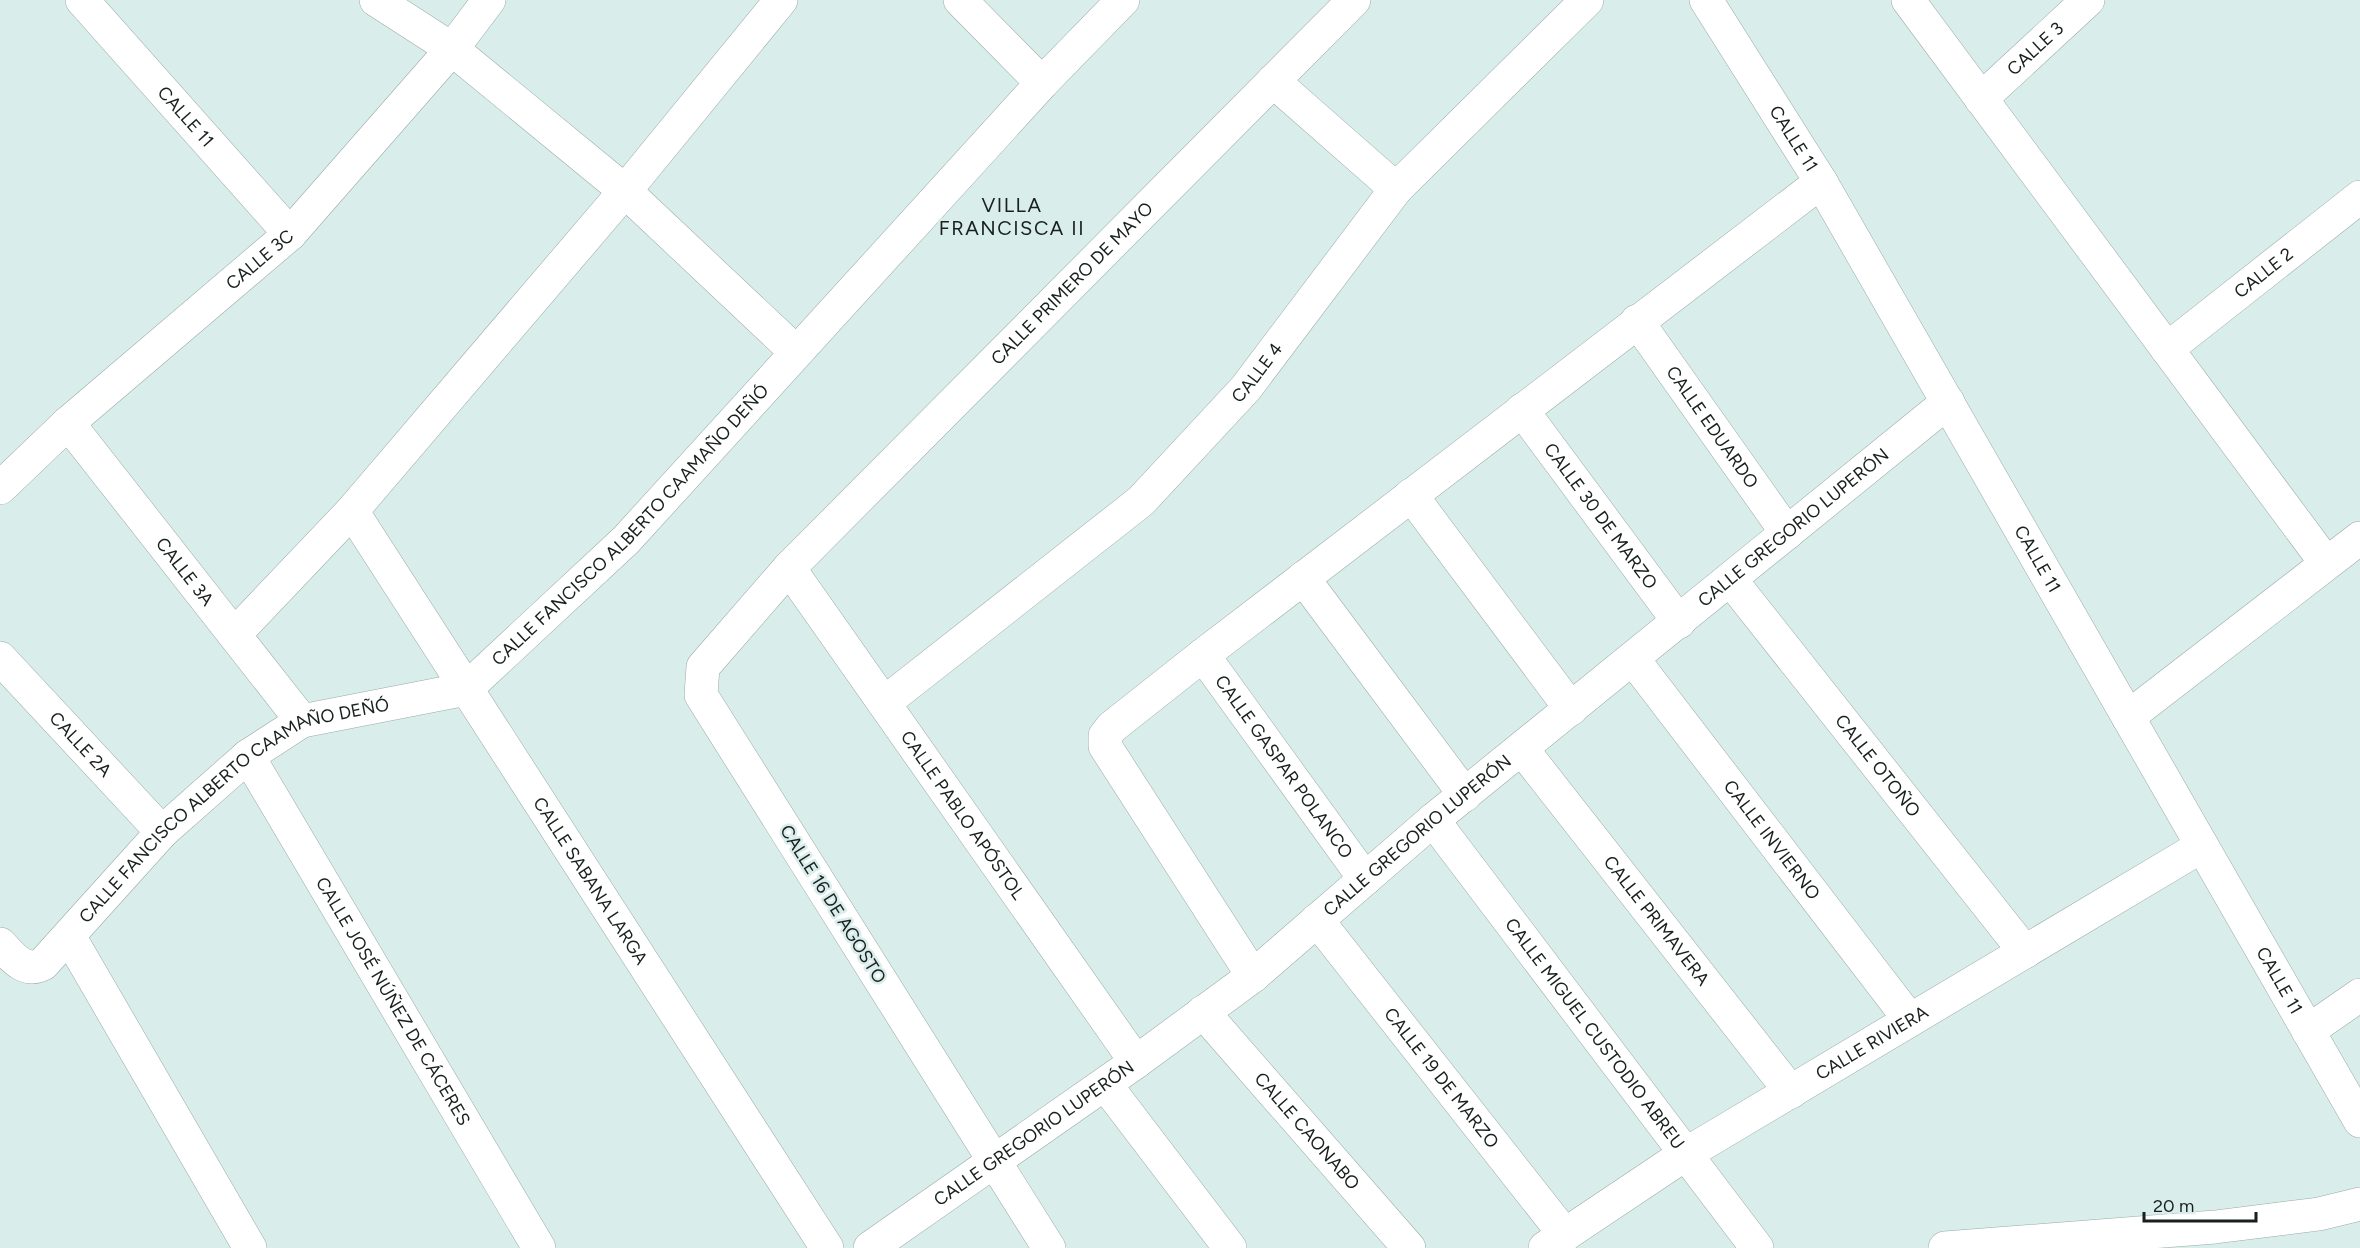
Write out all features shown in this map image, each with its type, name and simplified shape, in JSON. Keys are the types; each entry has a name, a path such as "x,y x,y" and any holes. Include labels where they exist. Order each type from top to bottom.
{"street":[{"name":"CALLE 11","path":"82,0 290,234"},
{"path":"376,0 452,49 625,191 796,352"},
{"name":"CALLE 3C","path":"0,488 68,423 290,234 452,49 489,0"},
{"path":"235,634 352,512 625,191 781,0"},
{"path":"960,0 1042,83"},
{"name":"CALLE FANCISCO ALBERTO CAAMAÑO DEÑÓ","path":"0,944 25,966 35,967 42,964 162,832 248,756 302,721 466,689 626,540 1042,83 1123,0"},
{"name":"CALLE PRIMERO DE MAYO","path":"789,568 1354,0"},
{"name":"CALLE 4","path":"884,703 1141,501 1246,388 1396,189 1587,0"},
{"name":"CALLE 11","path":"1706,0 1821,182 2360,1121"},
{"path":"1908,0 2326,563"},
{"name":"CALLE 3","path":"1982,99 2088,0"},
{"path":"1273,81 1396,189"},
{"path":"1253,975 1105,746 1105,736 1112,727 1203,655 1821,182"},
{"name":"CALLE 2","path":"2167,349 2360,197"},
{"name":"CALLE EDUARDO","path":"1637,321 1787,533"},
{"name":"CALLE GREGORIO LUPERÓN","path":"870,1248 1136,1062 1253,975 1433,820 1948,402"},
{"name":"CALLE 30 DE MARZO","path":"1522,410 1679,622"},
{"name":"CALLE 3A","path":"68,423 302,721"},
{"path":"1411,495 1571,709"},
{"name":"CALLE SABANA LARGA","path":"352,512 827,1248"},
{"path":"2128,717 2360,538"},
{"name":"CALLE PABLO APÓSTOL","path":"789,568 1136,1062"},
{"name":"CALLE 16 DE AGOSTO","path":"789,568 703,667 701,694 1049,1248"},
{"path":"1303,578 1465,795"},
{"name":"CALLE OTOÑO","path":"1731,579 2025,952"},
{"name":"CALLE GASPAR POLANCO","path":"1203,655 1365,879"},
{"name":"CALLE 2A","path":"0,658 162,832"},
{"name":"CALLE INVIERNO","path":"1633,659 1910,1020"},
{"name":"CALLE PRIMAVERA","path":"1522,748 1791,1092"},
{"name":"CALLE JOSÉ NÚÑEZ DE CÁCERES","path":"248,756 539,1248"},
{"name":"CALLE MIGUEL CUSTODIO ABREU","path":"1433,820 1684,1155 1757,1248"},
{"name":"CALLE RIVIERA","path":"1555,1241 1684,1155 2202,846"},
{"name":"CALLE 19 DE MARZO","path":"1317,920 1555,1241"},
{"name":"CALLE FANCISCO ALBERTO CAAMAÑO DEÑÓ","path":"69,936 249,1248"},
{"path":"2308,1031 2360,995"},
{"name":"CALLE CAONABO","path":"1203,1012 1409,1248"},
{"path":"1105,1084 1230,1248"},
{"path":"1945,1248 2215,1227 2319,1214 2360,1204"}],"district":[{"name":"VILLA FRANCISCA II","path":"1012,216"}]}
